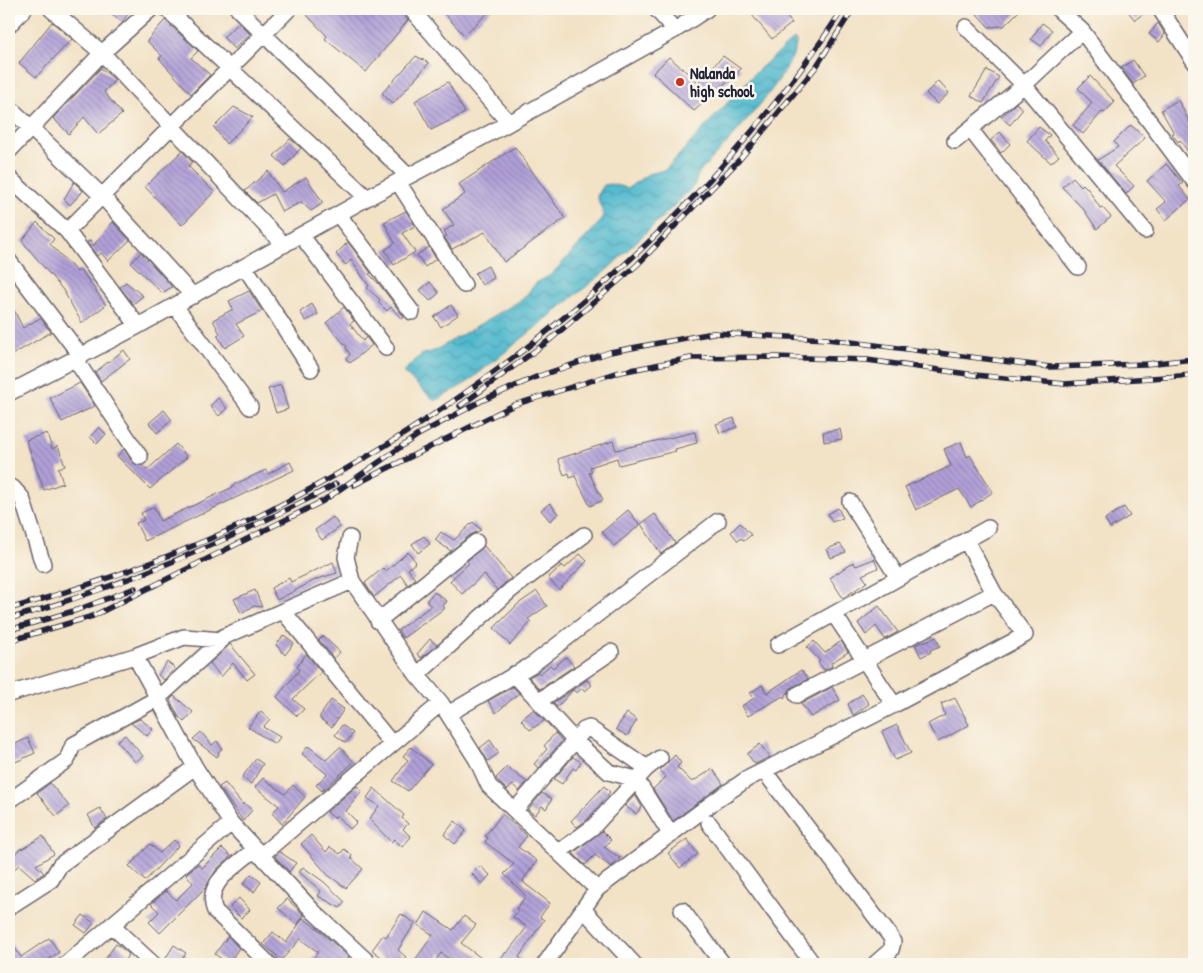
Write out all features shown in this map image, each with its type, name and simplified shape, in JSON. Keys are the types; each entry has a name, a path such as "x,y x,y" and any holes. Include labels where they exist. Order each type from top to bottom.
{"street":[{"path":"9,25 24,9"},
{"path":"51,9 102,53 284,245"},
{"path":"9,151 102,53 151,9"},
{"path":"167,9 367,198"},
{"path":"238,9 403,179 464,285"},
{"path":"67,232 103,198 229,67 290,9"},
{"path":"411,9 509,123"},
{"path":"656,9 675,30"},
{"path":"9,393 138,326 367,198 509,123 675,30 707,9"},
{"path":"1058,9 1082,31 1194,181"},
{"path":"1160,9 1194,61"},
{"path":"966,27 1024,85 1145,231"},
{"path":"955,141 1024,85 1082,31"},
{"path":"9,107 32,127 103,198 193,296"},
{"path":"970,129 1078,267"},
{"path":"9,178 67,232 138,326"},
{"path":"338,214 412,312"},
{"path":"302,235 386,348"},
{"path":"9,261 78,357 140,457"},
{"path":"245,267 310,370"},
{"path":"175,306 250,407"},
{"path":"9,487 13,488 22,498 43,564"},
{"path":"850,502 898,578"},
{"path":"269,964 215,911 211,901 216,883 258,852 392,744 444,709 533,664 718,521"},
{"path":"778,645 988,528"},
{"path":"417,675 511,590 584,535"},
{"path":"350,538 346,557 352,581 378,621 444,709 477,760 489,786 597,889"},
{"path":"545,964 597,889 715,801 764,771 1026,635 994,593 966,540"},
{"path":"378,621 476,542"},
{"path":"9,802 67,760 73,745 158,698 222,640 223,637 352,581"},
{"path":"797,695 994,593"},
{"path":"283,611 392,744"},
{"path":"834,614 894,705"},
{"path":"9,694 135,656 184,638 222,640"},
{"path":"539,701 610,652"},
{"path":"135,656 196,767 231,822 314,912 370,964"},
{"path":"514,674 575,741 609,772 642,773"},
{"path":"516,810 584,730 589,728 642,773 671,835"},
{"path":"560,852 593,827 642,773 660,758"},
{"path":"9,907 51,880 60,865 196,767"},
{"path":"764,771 890,936 893,942 891,950 876,964"},
{"path":"66,964 231,822"},
{"path":"709,824 813,964"},
{"path":"583,910 634,964"},
{"path":"682,910 722,964"},
{"path":"111,925 153,964"}],"water":[{"path":"794,39 796,41 794,54 772,89 756,109 698,174 695,184 688,192 608,269 468,382 435,401 403,372 421,355 434,351 523,299 536,283 551,275 602,220 603,213 597,196 604,185 610,184 628,188 648,174 665,170 757,71"}],"building":[{"path":"106,9 132,9 122,22"},
{"path":"311,9 343,9 350,14 353,9 396,9 408,20 366,72 325,39 327,36 306,14"},
{"path":"440,9 492,9 464,35"},
{"path":"759,9 780,9 792,23 772,39 752,15"},
{"path":"983,9 1021,9 1004,26 989,27 977,14"},
{"path":"1126,9 1149,9 1135,20"},
{"path":"165,20 198,51 191,58 210,75 191,94 159,58 162,56 147,41"},
{"path":"52,22 72,39 36,77 19,63"},
{"path":"239,23 250,34 234,49 223,37"},
{"path":"1042,23 1052,30 1041,46 1031,39"},
{"path":"1158,23 1165,34 1159,42 1149,34"},
{"path":"416,56 429,63 393,104 382,93"},
{"path":"723,56 741,69 694,111 653,73 669,57 698,82"},
{"path":"1133,60 1144,76 1133,84 1121,68"},
{"path":"101,68 115,80 104,92 122,114 98,134 84,117 69,134 53,118"},
{"path":"987,70 999,77 983,103 971,96"},
{"path":"1090,76 1115,102 1104,113 1102,112 1083,134 1073,125 1092,103 1078,88"},
{"path":"938,81 949,93 937,104 926,93"},
{"path":"448,82 465,113 431,130 415,101"},
{"path":"1178,100 1194,130 1194,161 1180,140 1178,142 1172,134 1174,133 1161,110"},
{"path":"1016,103 1023,109 1010,125 1001,117"},
{"path":"234,107 253,117 226,144 214,127"},
{"path":"1131,125 1145,138 1114,166 1134,186 1126,194 1098,160 1118,147 1114,142"},
{"path":"1039,127 1050,135 1045,141 1059,156 1051,163 1027,141"},
{"path":"1000,132 1010,144 1001,153 991,140"},
{"path":"290,139 301,148 285,166 274,156"},
{"path":"515,147 565,218 504,262 485,232 452,249 444,237 447,236 444,231 454,225 443,209 465,194 459,184"},
{"path":"182,151 192,162 188,166 214,192 182,225 145,187"},
{"path":"1166,164 1183,183 1179,186 1190,199 1166,220 1157,209 1166,202 1147,181"},
{"path":"268,171 282,192 306,177 323,203 311,211 301,202 282,212 273,194 257,203 245,191"},
{"path":"1073,177 1081,186 1083,184 1088,189 1100,208 1102,207 1111,217 1097,229 1084,210 1062,187"},
{"path":"74,182 83,191 70,205 64,199"},
{"path":"406,211 415,226 402,233 415,252 394,265 385,250 395,243 384,222"},
{"path":"37,222 54,239 50,244 77,272 80,269 106,305 82,323 63,290 22,241"},
{"path":"113,222 130,240 108,261 101,253 97,256 87,242 90,241 93,246"},
{"path":"348,242 371,273 369,274 404,317 402,319 391,307 387,311 378,302 380,300 367,288 369,286 351,260 346,265 336,254"},
{"path":"429,247 436,259 425,267 417,255"},
{"path":"141,252 172,287 162,293 131,263"},
{"path":"488,266 494,278 482,285 475,273"},
{"path":"126,282 143,296 133,304 120,287"},
{"path":"430,282 439,293 430,301 420,290"},
{"path":"249,291 262,311 236,324 244,336 225,348 217,335 220,334 213,320 233,309 229,301"},
{"path":"9,300 23,328 40,318 51,332 12,355 9,348"},
{"path":"312,304 318,314 306,321 300,312"},
{"path":"451,305 458,315 441,327 434,317"},
{"path":"344,307 354,321 350,324 363,341 366,337 372,345 350,363 346,359 350,354 347,347 326,323"},
{"path":"124,350 130,359 101,381 95,372"},
{"path":"80,383 95,406 62,422 50,398"},
{"path":"281,385 288,409 276,413 268,389"},
{"path":"218,398 227,408 219,416 210,406"},
{"path":"164,410 172,420 157,433 149,423"},
{"path":"734,418 737,427 720,433 716,424"},
{"path":"99,427 106,434 97,444 90,437"},
{"path":"840,429 842,439 824,442 823,432"},
{"path":"695,432 697,443 675,449 676,451 619,465 617,458 590,467 592,472 589,473 603,500 590,506 575,476 570,478 569,473 564,475 558,459 613,441 616,450"},
{"path":"47,433 52,449 58,446 65,466 58,468 63,483 44,490 26,440"},
{"path":"961,442 967,457 970,455 993,492 971,507 959,489 916,510 905,487 951,466 944,449"},
{"path":"176,444 187,457 150,489 117,456 124,449 133,463 143,466 147,470"},
{"path":"290,462 294,470 145,541 136,523 144,520 141,513 154,507 160,521 266,470 268,474"},
{"path":"550,503 558,514 550,521 541,510"},
{"path":"1124,507 1130,516 1110,528 1105,519"},
{"path":"838,508 843,518 832,522 828,514"},
{"path":"628,510 640,525 614,546 602,532"},
{"path":"655,514 675,543 661,554 641,524"},
{"path":"333,517 340,527 322,540 315,530"},
{"path":"473,522 481,530 470,535 451,551 435,540 441,532 454,540"},
{"path":"740,523 751,535 744,541 741,538 738,541 731,532"},
{"path":"424,536 430,544 418,553 412,544"},
{"path":"840,544 846,552 831,558 827,549"},
{"path":"484,546 511,578 497,590 484,574 462,594 450,581 469,563 467,561"},
{"path":"408,552 416,562 408,569 415,579 408,585 401,575 374,597 365,583 383,568 386,571"},
{"path":"580,554 587,561 559,590 548,578 562,565 565,568"},
{"path":"874,559 878,568 862,575 867,582 843,598 830,578 853,562 856,566"},
{"path":"333,562 337,573 317,579 277,600 271,588 289,578 291,582"},
{"path":"255,590 262,607 254,606 241,613 234,599"},
{"path":"537,591 547,606 528,619 531,622 510,645 494,628 518,604"},
{"path":"433,593 447,601 443,606 445,608 403,638 398,630 431,606 427,603 427,600"},
{"path":"879,606 898,632 885,639 876,626 866,635 858,623"},
{"path":"284,635 294,643 285,655 276,645"},
{"path":"323,636 340,652 334,659 319,640"},
{"path":"936,637 940,646 930,650 931,652 921,657 915,645"},
{"path":"430,639 437,645 421,658 417,654"},
{"path":"814,641 825,653 841,641 848,652 831,663 832,666 824,670 818,662 820,661 807,647"},
{"path":"230,644 255,674 247,680 233,663 221,677 210,663"},
{"path":"306,654 321,672 293,699 304,709 297,716 277,697 299,670 297,667"},
{"path":"566,657 574,666 540,689 529,677 538,672 540,674 550,665 553,668"},
{"path":"167,662 175,668 164,680 158,675"},
{"path":"801,670 808,679 792,687 784,698 783,696 748,716 742,706 754,698 750,693 762,685 767,693"},
{"path":"587,680 592,685 585,691 582,688 577,693 573,690 557,707 553,703"},
{"path":"513,687 519,693 496,713 488,701"},
{"path":"832,687 840,700 811,717 801,704"},
{"path":"862,694 869,704 853,715 848,704"},
{"path":"174,696 193,712 184,722 179,717 170,700"},
{"path":"955,698 969,725 938,742 928,724 945,715 941,704"},
{"path":"331,700 344,709 332,727 320,719 320,716"},
{"path":"534,709 544,721 530,730 521,720"},
{"path":"261,711 270,719 263,727 280,737 275,744 248,727"},
{"path":"627,713 637,720 627,736 616,729"},
{"path":"140,719 153,729 147,736 131,723"},
{"path":"342,725 353,733 346,743 335,735"},
{"path":"897,725 911,753 895,760 882,732"},
{"path":"201,732 212,745 217,741 222,749 218,752 217,757 193,739"},
{"path":"555,733 562,741 539,768 534,764 547,749 544,746"},
{"path":"125,735 143,756 135,762 117,741"},
{"path":"28,738 35,753 9,765 9,747"},
{"path":"490,740 499,753 488,761 480,748"},
{"path":"760,744 770,757 755,764 747,754"},
{"path":"308,746 326,760 340,747 354,762 322,791 316,785 327,774 302,754"},
{"path":"411,747 431,764 408,791 393,781 408,760 403,756"},
{"path":"675,755 681,763 677,767 692,782 713,769 723,784 673,821 653,789 666,777 660,770"},
{"path":"573,757 581,762 576,770 573,768 562,784 554,779"},
{"path":"256,759 263,764 251,784 242,777"},
{"path":"507,767 527,782 519,791 513,785 507,790 496,778"},
{"path":"263,778 285,794 293,785 305,797 282,824 272,813 279,806 255,787"},
{"path":"50,783 69,806 56,816 37,793"},
{"path":"225,783 243,805 244,803 252,810 243,821 219,787"},
{"path":"357,786 362,791 346,811 357,822 350,829 337,815 334,818 327,812"},
{"path":"604,786 610,792 587,820 577,827 571,821"},
{"path":"374,788 404,815 402,818 408,824 403,829 411,837 402,847 394,839 391,842 369,819 379,806 367,798"},
{"path":"542,793 552,799 546,809 542,806 535,815 528,810"},
{"path":"635,795 642,807 636,814 625,806"},
{"path":"100,808 107,819 95,828 88,815"},
{"path":"502,814 527,836 518,847 537,861 523,880 524,883 550,903 540,917 544,920 519,957 526,964 496,964 527,927 513,917 518,911 516,909 526,896 504,874 514,864 485,842 488,838 485,836"},
{"path":"455,821 466,831 455,844 444,835"},
{"path":"602,831 611,840 604,847 620,858 611,867 595,855 585,865 573,853"},
{"path":"311,835 326,852 330,847 340,854 344,849 352,855 351,858 363,869 346,888 328,875 301,844"},
{"path":"43,836 54,854 36,865 44,873 35,879 19,865 9,874 9,859 21,848"},
{"path":"687,839 698,854 680,868 668,853"},
{"path":"174,840 179,845 145,881 129,866 150,844 160,853"},
{"path":"222,848 231,856 216,870 206,887 160,933 149,922 159,912 151,904 166,891 176,900 193,883 186,874 198,864 202,868"},
{"path":"280,852 296,863 289,872 275,856"},
{"path":"480,866 490,875 482,884 472,874"},
{"path":"303,867 324,882 345,902 340,908 318,896 321,891 299,872"},
{"path":"251,874 261,882 254,892 243,884"},
{"path":"239,898 250,910 241,918 230,907"},
{"path":"287,899 304,915 297,925 278,908"},
{"path":"426,912 453,930 464,916 476,925 461,943 489,964 456,964 441,953 433,964 421,964 415,960 433,935 418,925"},
{"path":"401,914 415,923 398,950 407,958 402,964 391,964 372,950 383,935 386,937"},
{"path":"83,915 94,923 86,933 75,925"},
{"path":"303,918 349,957 343,964 321,964 313,959 318,952 300,939 278,964 277,956 263,944 273,932 286,943"},
{"path":"228,936 239,948 228,964 215,954"},
{"path":"49,938 59,952 42,964 9,964 9,939 21,957"},
{"path":"116,944 129,954 122,964 112,964 105,959"},
{"path":"174,945 186,953 179,964 162,964"}],"railway":[{"path":"9,609 139,567 203,542 265,513 350,467 432,415 512,359 587,298 658,233 725,162 787,88 843,9"},
{"path":"460,406 551,339 637,265 740,159 816,67 853,9"},
{"path":"9,641 93,616 323,501 418,435 481,401 536,377 610,352 713,333 827,339 1050,367 1146,364 1194,359"},
{"path":"354,485 514,405 616,373 691,358 775,357 867,360 975,375 1065,384 1194,375"},
{"path":"9,619 135,577 256,525 336,484"},
{"path":"9,630 77,610 135,588"}],"place":[{"name":"Nalanda high school","path":"680,82"}]}
